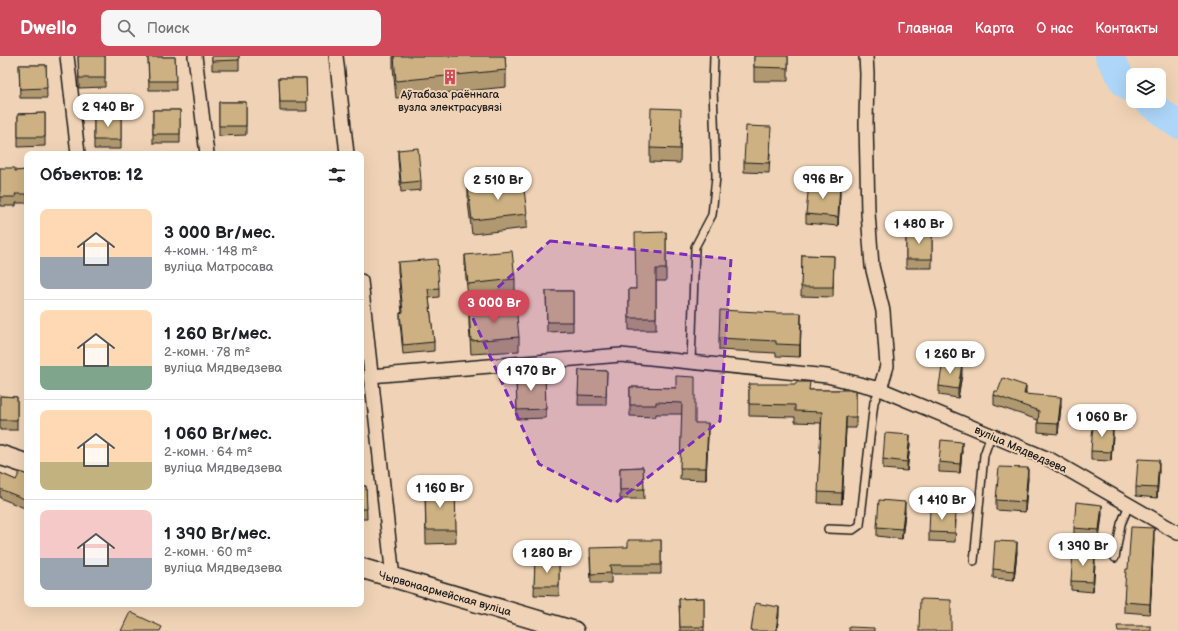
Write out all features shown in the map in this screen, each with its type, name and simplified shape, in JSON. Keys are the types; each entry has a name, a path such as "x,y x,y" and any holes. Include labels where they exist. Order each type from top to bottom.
{"street":[{"path":"67,56 78,151"},
{"path":"195,56 207,151"},
{"path":"336,56 347,151"},
{"path":"866,56 868,214 872,266 883,311 887,366 880,389"},
{"path":"364,326 393,578"},
{"name":"вуліца Мядведзева","path":"370,376 621,355 827,376 880,389 1051,460 1178,533"},
{"path":"0,455 24,463"},
{"name":"Чырвонаармейская вуліца","path":"364,569 554,628 574,631"}],"lane":[{"path":"690,362 695,247 712,215 716,177 713,88 714,56"},
{"path":"828,529 853,530 860,525 874,402 880,389"},
{"path":"974,561 984,455 991,435"},
{"path":"1115,558 1121,524 1129,505"}],"highlighted area":[{"path":"550,241 731,259 720,421 615,503 539,464 470,312"}],"building":[{"path":"78,56 105,56 105,78 79,78"},
{"path":"212,56 239,56 239,60 212,61"},
{"path":"394,56 505,56 506,70 396,81"},
{"path":"754,56 788,56 788,68 754,67"},
{"path":"148,57 175,57 176,81 149,81"},
{"path":"19,65 46,65 47,88 20,89"},
{"path":"279,78 306,78 307,102 280,102"},
{"path":"219,102 246,102 246,126 219,126"},
{"path":"651,108 681,109 680,149 650,148"},
{"path":"153,110 180,110 180,134 153,134"},
{"path":"45,113 45,137 18,137 18,114"},
{"path":"94,116 121,116 121,140 94,140"},
{"path":"746,126 771,127 769,163 744,162"},
{"path":"418,148 421,181 401,183 398,150"},
{"path":"0,168 15,168 15,171 24,170 24,194 15,194 16,197 0,197"},
{"path":"523,181 527,214 472,220 468,188"},
{"path":"809,182 840,185 838,217 806,214"},
{"path":"906,231 932,231 932,259 906,259"},
{"path":"666,232 666,269 656,269 656,318 629,318 629,289 636,289 635,233"},
{"path":"512,251 515,279 468,284 465,255"},
{"path":"802,255 834,256 833,287 801,287"},
{"path":"437,259 439,288 428,289 434,342 403,345 400,313 403,312 398,262"},
{"path":"546,291 573,291 573,322 547,322"},
{"path":"516,306 519,337 471,341 469,310"},
{"path":"720,310 801,313 800,345 776,344 776,341 719,338"},
{"path":"943,361 962,364 958,389 939,386"},
{"path":"579,370 607,371 606,396 578,395"},
{"path":"545,374 546,409 517,410 516,375"},
{"path":"676,376 695,377 695,423 708,423 706,468 680,468 682,403 656,402 656,405 630,405 630,387 676,388"},
{"path":"1003,378 1026,386 1024,394 1061,397 1058,424 1038,423 1039,411 994,395 995,391 998,391"},
{"path":"796,382 810,382 809,390 856,390 856,417 846,417 842,493 818,492 822,412 795,411 795,405 749,404 749,384 796,384"},
{"path":"0,396 17,397 17,420 0,420"},
{"path":"1093,424 1113,426 1111,452 1091,451"},
{"path":"885,433 910,435 907,462 883,459"},
{"path":"941,440 962,442 960,464 939,462"},
{"path":"1138,459 1159,460 1157,488 1136,487"},
{"path":"643,467 644,489 620,490 620,468"},
{"path":"999,467 1028,468 1025,502 996,500"},
{"path":"20,472 24,474 24,499 0,489 0,473 16,480"},
{"path":"364,486 366,486 367,509 364,509"},
{"path":"425,488 455,488 456,530 426,530"},
{"path":"879,500 905,502 902,529 877,527"},
{"path":"1076,502 1102,505 1099,530 1074,528"},
{"path":"930,509 956,511 955,533 929,532"},
{"path":"1131,527 1154,528 1150,604 1124,602"},
{"path":"628,540 661,540 661,565 610,565 611,573 591,574 590,548 628,547"},
{"path":"995,541 1017,542 1014,571 993,569"},
{"path":"1073,552 1095,553 1093,582 1071,581"},
{"path":"535,561 559,561 559,586 534,586"},
{"path":"704,598 704,627 680,627 679,599"},
{"path":"920,599 951,600 951,631 919,631"},
{"path":"755,603 779,607 776,631 751,631"},
{"path":"130,612 162,627 160,631 121,631"},
{"path":"1117,626 1151,626 1151,631 1118,631"},
{"path":"849,627 874,628 874,631 849,631"}],"waterway":[{"path":"1109,56 1126,85"},
{"path":"1156,108 1178,125"}],"place":[{"name":"Аўтабаза раённага вузла электрасувязі","path":"450,77"}]}
